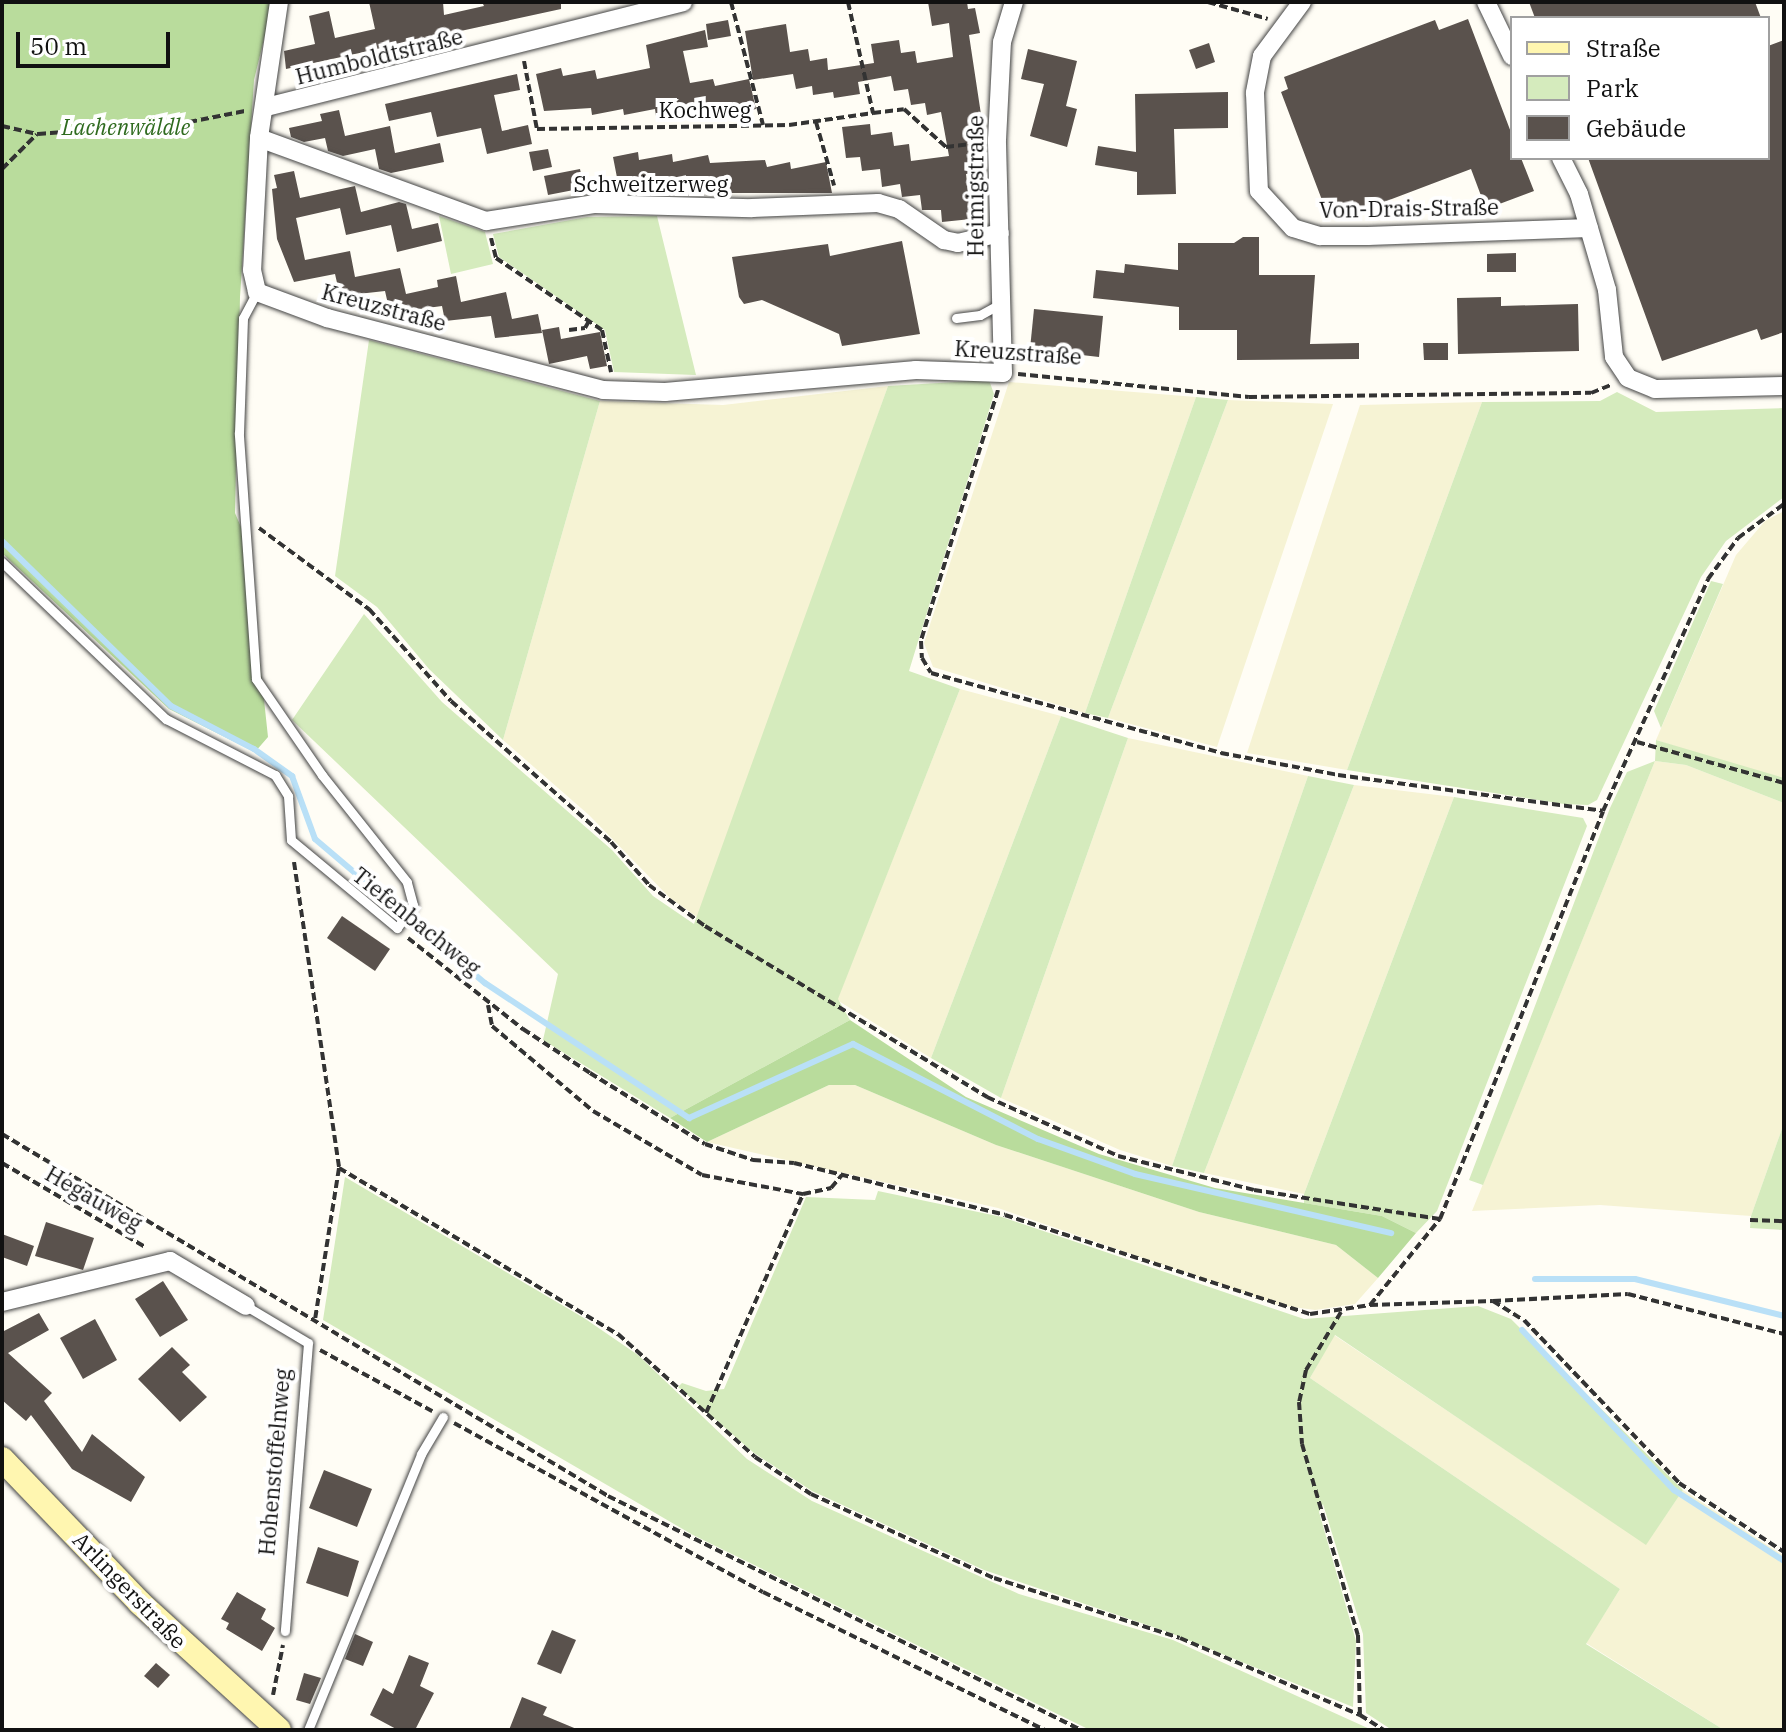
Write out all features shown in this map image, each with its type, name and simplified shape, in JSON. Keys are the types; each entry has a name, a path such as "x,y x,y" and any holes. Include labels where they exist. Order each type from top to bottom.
{"main road":[{"name":"Arlingerstraße","path":"2,1459 140,1603 271,1723"}],"street":[{"path":"257,292 252,270 259,138 266,107 279,2"},
{"name":"Humboldtstraße","path":"266,107 683,2"},
{"name":"Von-Drais-Straße","path":"1302,2 1282,24 1262,56 1255,93 1259,191 1293,228 1320,236 1589,228"},
{"path":"1486,2 1510,52"},
{"name":"Heimigstraße","path":"1003,373 997,140 1007,5"},
{"name":"Schweitzerweg","path":"259,138 486,221 594,204 752,208 878,203 899,209 944,240 958,243 1000,233"},
{"path":"1562,160 1589,228 1607,290 1614,357 1628,378 1655,389 1784,386"},
{"name":"Kreuzstraße","path":"257,292 327,318 615,390 724,379 916,370 1003,373"},
{"path":"2,1302 170,1261"},
{"name":"Hohenstoffelnweg","path":"170,1261 246,1306"}],"lane":[{"path":"257,292 243,318 242,510 256,679 322,775 407,882 413,905 397,928"},
{"path":"956,318 980,315 1000,304"},
{"path":"2,562 166,719 275,775 288,796 291,840"},
{"name":"Tiefenbachweg","path":"291,840 397,928"},
{"name":"Hohenstoffelnweg","path":"246,1306 308,1343 285,1631"},
{"path":"308,1730 421,1454 443,1417"}],"path":[{"path":"731,2 763,125"},
{"path":"848,2 873,113"},
{"path":"1208,2 1282,24"},
{"name":"Kochweg","path":"520,45 537,129 763,125 816,122 904,109 946,147 997,140"},
{"path":"2,126 38,134 189,122 266,107"},
{"path":"816,122 829,176"},
{"path":"2,169 38,134"},
{"path":"486,221 496,258 602,330 615,390"},
{"path":"569,330 585,328 589,321"},
{"path":"1003,373 921,641 922,658 931,673 1221,753 1338,775 1603,811"},
{"name":"Kreuzstraße","path":"1003,373 1249,397 1591,393 1628,378"},
{"path":"1370,1305 1440,1219 1603,811 1637,742 1708,579 1738,538 1784,504"},
{"path":"242,510 293,557 369,609 451,701 611,842 649,885 705,926 987,1097 1118,1156 1254,1190 1440,1219"},
{"path":"1637,742 1784,783"},
{"path":"291,840 339,1168 315,1319"},
{"name":"Tiefenbachweg","path":"397,928 488,1002 705,1144 753,1160 901,1188 1032,1223 1278,1307 1310,1314 1341,1312 1370,1305 1628,1294 1784,1334"},
{"path":"488,1002 492,1026 593,1111 702,1175 803,1194 831,1188 842,1175"},
{"path":"2,1134 608,1496 1081,1730"},
{"name":"Hegauweg","path":"2,1163 170,1261"},
{"path":"339,1168 583,1310 657,1364 755,1457 811,1494 994,1578 1180,1638 1360,1715 1384,1730"},
{"path":"706,1413 803,1194"},
{"path":"1750,1220 1784,1221"},
{"path":"1493,1301 1524,1320 1679,1483 1784,1552"},
{"path":"1341,1312 1306,1370 1299,1402 1302,1444 1358,1635 1360,1715"},
{"path":"308,1343 763,1592 1045,1730"},
{"path":"271,1723 285,1631"}],"shaded area":[{"path":"1009,382 1196,397 1085,713 933,667 924,643"},
{"path":"888,386 700,919 670,898 589,815 503,740 600,401 723,405"},
{"path":"1228,400 1333,404 1217,747 1108,718"},
{"path":"1482,402 1347,770 1247,753 1360,405"},
{"path":"1784,511 1784,778 1772,778 1656,740 1736,555 1765,521"},
{"path":"960,689 1061,716 931,1058 837,1000"},
{"path":"1128,738 1308,776 1172,1166 1120,1150 1001,1098"},
{"path":"1655,761 1686,765 1784,803 1784,1123 1751,1216 1600,1205 1472,1211"},
{"path":"1354,785 1454,797 1304,1194 1204,1173"},
{"path":"829,1085 855,1085 996,1145 1199,1212 1336,1245 1378,1278 1355,1304 1315,1310 1279,1305 998,1208 707,1142"},
{"path":"1334,1335 1646,1544 1683,1490 1784,1556 1784,1730 1724,1730 1586,1643 1620,1589 1310,1378"}],"green space":[{"name":"Lachenwäldle","path":"2,2 273,2 254,80 240,297 235,513 247,541 268,737 255,752 169,709 2,553"},
{"path":"439,216 485,232 493,264 451,274"},
{"path":"657,216 696,375 614,372 605,330 499,257 493,234 587,217"},
{"path":"369,340 600,401 503,740 429,669 377,607 335,576"},
{"path":"989,380 994,394 909,671 960,689 838,999 850,1020 670,1118 543,1040 558,974 292,720 364,614 442,702 612,850 653,896 694,924 888,386"},
{"path":"1617,392 1656,412 1784,408 1784,497 1726,541 1701,577 1597,800 1588,805 1564,804 1347,770 1482,402 1600,401"},
{"path":"1196,397 1228,400 1108,718 1085,713"},
{"path":"1711,581 1723,584 1661,728 1654,711"},
{"path":"1061,716 1128,738 1001,1098 931,1058"},
{"path":"1656,740 1784,778 1784,803 1686,765 1655,761"},
{"path":"1655,761 1483,1185 1469,1180 1610,808 1627,772"},
{"path":"1308,776 1354,785 1204,1173 1172,1166"},
{"path":"1454,797 1583,818 1587,826 1437,1211 1416,1233 1382,1216 1304,1203 1304,1194"},
{"path":"850,1020 966,1097 1099,1154 1215,1188 1382,1216 1416,1233 1378,1278 1336,1245 1199,1212 996,1145 855,1085 829,1085 707,1142 670,1118"},
{"path":"1784,1123 1784,1230 1750,1228 1751,1216"},
{"path":"345,1177 584,1318 638,1355 747,1459 812,1501 1019,1594 1173,1640 1372,1730 1090,1730 693,1535 323,1320"},
{"path":"878,1191 1002,1217 1304,1319 1478,1306 1511,1319 1683,1490 1646,1545 1335,1335 1310,1378 1620,1589 1586,1644 1724,1730 1392,1730 1366,1713 1363,1634 1323,1504 1319,1512 1356,1641 1353,1707 1168,1632 984,1570 812,1491 754,1453 678,1387 682,1383 706,1391 724,1389 806,1197 875,1200"}],"building":[{"path":"369,2 443,2 444,15 484,6 482,2 561,2 561,9 286,69 284,51 315,44 309,16 329,11 335,38 375,29"},
{"path":"928,2 967,2 968,9 975,8 980,33 969,35 982,121 972,123 975,141 969,142 974,173 966,174 971,219 942,222 941,210 922,210 920,195 902,197 900,184 882,187 880,169 862,171 860,157 846,158 842,127 870,124 871,135 892,132 894,146 909,144 911,161 949,156 941,112 927,115 925,103 911,105 908,89 894,91 891,76 858,82 860,94 834,98 833,92 813,95 812,86 796,89 793,74 753,80 745,31 786,24 790,52 808,49 810,61 827,58 828,70 874,63 871,44 899,40 901,53 915,51 917,63 953,57 949,23 932,26"},
{"path":"1529,2 1755,2 1760,16 1534,16"},
{"path":"1468,19 1510,130 1510,160 1522,160 1534,191 1486,209 1471,169 1347,216 1342,202 1325,208 1281,92 1288,89 1284,77 1435,20 1439,30"},
{"path":"728,20 731,36 708,40 706,24"},
{"path":"705,30 708,47 683,51 690,83 713,79 715,86 749,79 756,109 712,118 711,112 688,116 686,110 656,116 655,109 624,115 623,109 592,115 591,108 544,111 536,74 561,68 563,76 595,70 597,79 650,68 646,45"},
{"path":"1784,40 1784,332 1761,340 1757,329 1662,361 1589,160 1770,160 1770,45"},
{"path":"1209,43 1215,62 1196,69 1189,50"},
{"path":"1028,49 1077,61 1066,106 1077,109 1067,147 1030,136 1044,84 1021,79"},
{"path":"517,74 520,90 494,95 502,131 528,125 532,144 487,154 481,128 437,137 431,112 389,121 385,104"},
{"path":"1228,92 1228,128 1174,129 1176,194 1137,195 1137,172 1095,165 1098,146 1136,152 1135,94"},
{"path":"339,110 345,136 390,126 395,153 440,143 444,162 391,173 379,169 375,149 343,156 328,151 325,138 304,142 291,137 289,128 322,121 320,114"},
{"path":"548,149 552,167 533,171 529,152"},
{"path":"638,152 639,160 672,154 673,162 708,155 710,163 765,160 767,167 790,162 791,169 826,162 832,193 620,193 613,157"},
{"path":"580,169 584,188 548,195 544,176"},
{"path":"294,171 300,198 355,186 361,212 399,202 406,204 412,229 438,223 442,241 397,252 391,225 346,235 340,208 296,218 305,260 350,251 355,277 400,268 406,294 438,287 437,280 456,276 461,302 506,292 512,319 538,314 542,333 495,338 491,316 445,321 442,306 390,313 385,291 340,296 335,274 294,282 277,239 272,189 277,188 274,175"},
{"path":"1243,237 1259,237 1259,275 1315,275 1310,344 1359,343 1359,359 1237,360 1237,330 1179,330 1179,307 1093,298 1096,270 1124,273 1125,264 1178,270 1178,243 1234,243"},
{"path":"902,241 920,334 842,346 839,334 762,300 744,304 739,297 732,257 828,244 830,256"},
{"path":"1516,253 1516,272 1487,272 1487,254"},
{"path":"1501,297 1501,306 1578,304 1579,351 1458,354 1457,298"},
{"path":"1034,309 1103,316 1099,357 1030,349"},
{"path":"559,327 561,339 600,332 607,366 590,369 587,356 549,364 542,330"},
{"path":"1423,343 1448,343 1448,360 1424,360"},
{"path":"342,916 390,949 375,971 327,938"},
{"path":"46,1222 94,1238 83,1270 35,1256"},
{"path":"2,1234 34,1246 27,1266 2,1257"},
{"path":"163,1281 188,1320 160,1337 135,1299"},
{"path":"39,1313 49,1330 8,1353 52,1393 44,1401 82,1452 92,1434 145,1477 131,1502 72,1469 31,1415 26,1421 2,1400 2,1332"},
{"path":"95,1319 117,1360 83,1379 60,1338"},
{"path":"172,1347 190,1365 182,1372 207,1397 180,1422 138,1379"},
{"path":"324,1470 372,1489 357,1527 309,1508"},
{"path":"318,1547 359,1561 348,1597 306,1583"},
{"path":"237,1592 266,1609 261,1619 275,1628 262,1651 226,1629 229,1623 221,1619"},
{"path":"552,1630 576,1640 561,1674 537,1664"},
{"path":"355,1634 373,1642 363,1666 345,1659"},
{"path":"409,1655 429,1663 420,1686 434,1693 415,1730 398,1730 370,1715 383,1688 393,1694"},
{"path":"156,1663 170,1675 158,1688 144,1676"},
{"path":"304,1673 321,1678 310,1704 296,1700"},
{"path":"522,1697 547,1707 543,1715 579,1730 509,1730"}],"waterway":[{"path":"2,541 171,706 254,749 292,776 315,839 485,983 689,1118 853,1044 1038,1139 1135,1174 1391,1233"},
{"path":"1535,1279 1635,1279 1784,1316"},
{"path":"1522,1330 1674,1490 1784,1561"}]}
